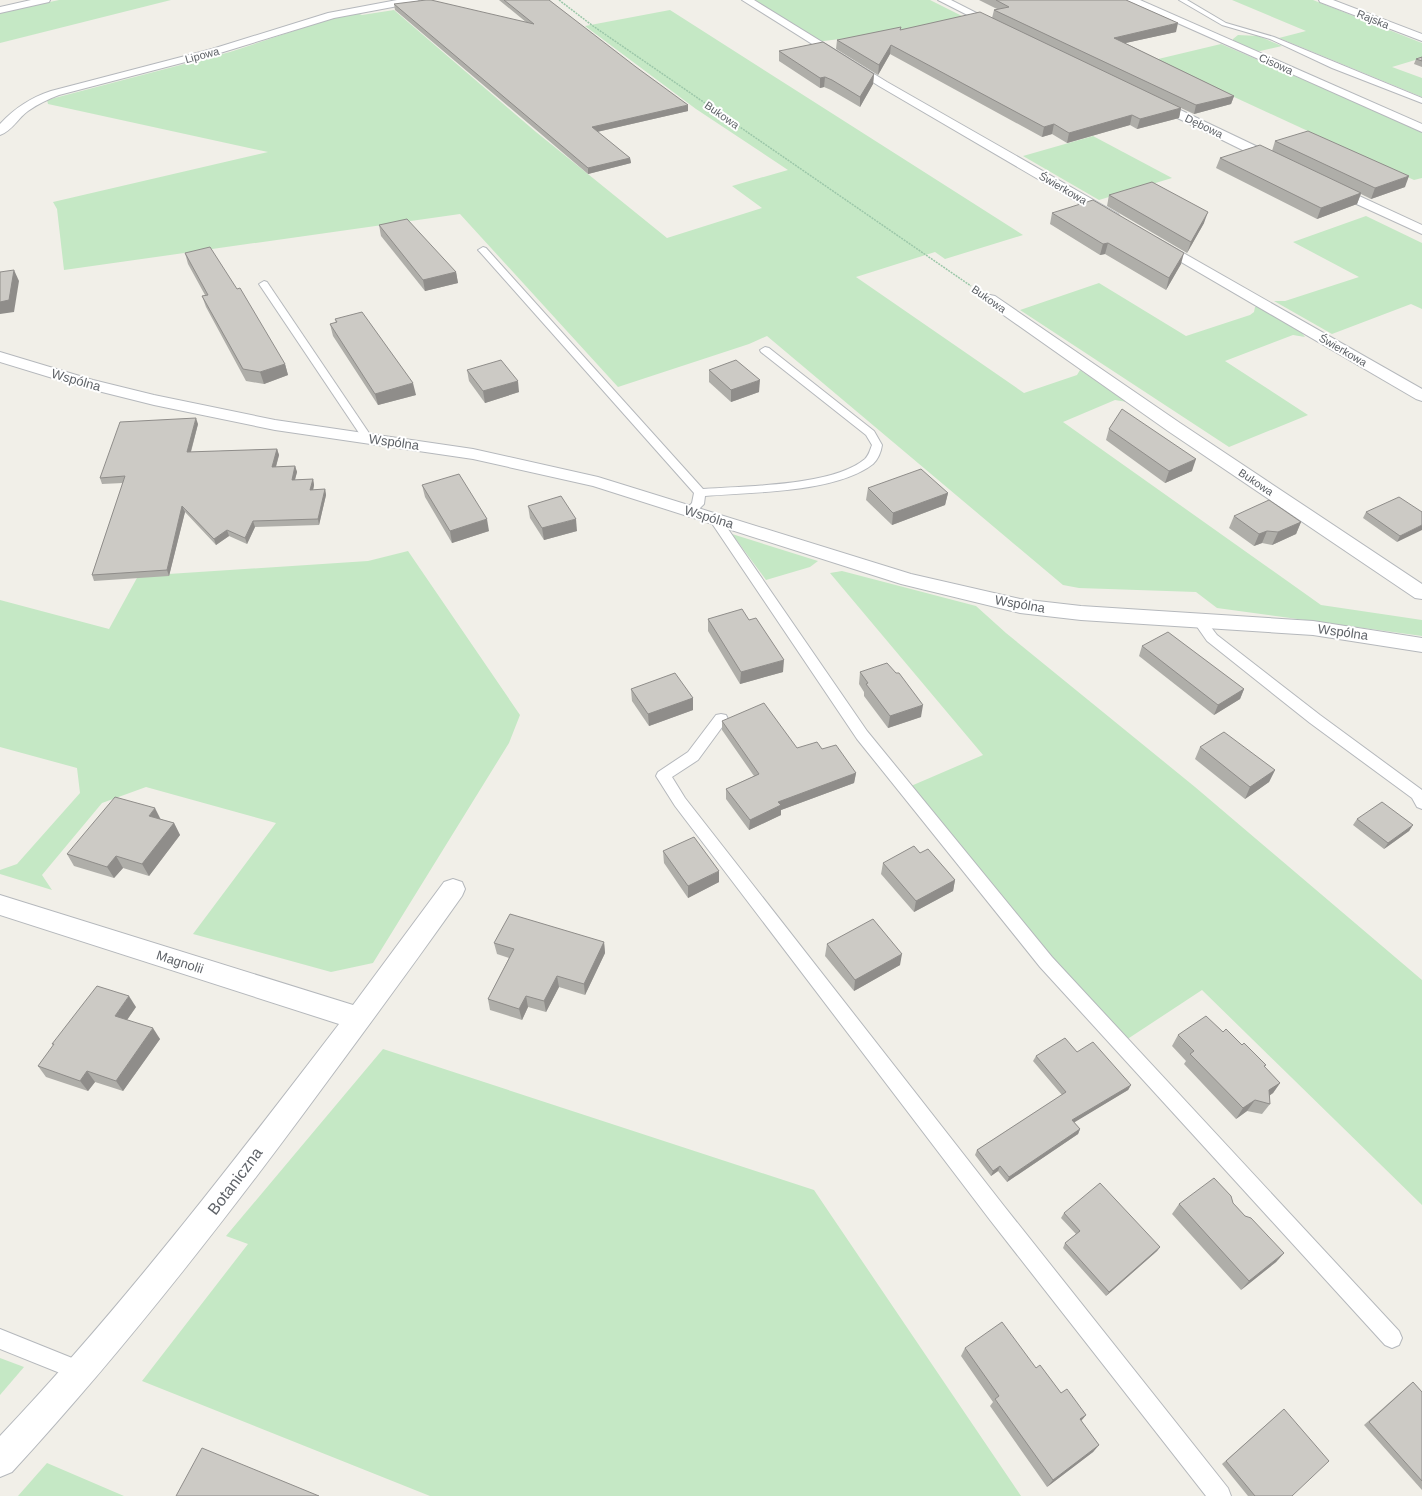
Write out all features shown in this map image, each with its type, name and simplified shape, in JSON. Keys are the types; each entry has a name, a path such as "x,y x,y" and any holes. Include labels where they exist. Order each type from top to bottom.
{"street":[{"path":"0,10 45,0"},
{"name":"Lipowa","path":"0,130 26,106 55,93 216,51 332,15 414,0"},
{"name":"Świerkowa","path":"747,0 883,84 1124,223"},
{"path":"943,0 1008,31"},
{"name":"Cisowa","path":"1131,0 1422,128"},
{"name":"Rajska","path":"1324,0 1422,38"},
{"name":"Dębowa","path":"1144,97 1286,166"},
{"path":"1322,183 1422,230"},
{"name":"Świerkowa","path":"1144,235 1422,396"},
{"name":"Bukowa","path":"990,299 1174,426 1422,593"},
{"name":"Wspólna","path":"0,357 88,384 154,400 275,425 473,454 598,482 908,580 1020,606 1082,613 1313,628 1422,645"},
{"name":"Botaniczna","path":"0,1460 46,1412 186,1246 407,955 453,888"},
{"name":"Magnolii","path":"0,905 359,1018"}],"lane":[{"path":"1182,0 1224,24 1272,38 1335,66 1422,101"},
{"path":"1215,37 1242,30"},
{"path":"484,250 700,493"},
{"path":"264,284 368,439"},
{"path":"700,493 814,483 845,474 869,461 875,454 876,445 870,433 766,350"},
{"path":"690,511 698,504 700,493"},
{"path":"715,519 862,734 1046,962 1392,1338"},
{"path":"1199,621 1212,638 1315,719 1417,794 1422,803"},
{"path":"721,719 693,756 663,776 992,1207 1220,1496"},
{"path":"0,1339 80,1371"}],"path":[{"name":"Bukowa","path":"559,0 593,26 990,299"}],"green space":[{"path":"59,0 171,0 0,43 0,13"},
{"path":"754,0 930,0 966,18 899,32 815,42"},
{"path":"1232,0 1313,0 1422,43 1422,58 1392,67 1422,78 1422,97 1279,38 1306,31"},
{"path":"394,10 536,132 667,238 762,208 732,186 788,170 696,109 585,26 670,10 1023,235 945,259 935,252 856,277 1024,393 1077,375 1080,370 1127,402 1115,400 1063,422 1321,605 1422,620 1422,636 1217,608 1196,592 1079,588 1063,585 767,336 749,344 618,387 460,214 64,270 57,209 53,202 268,152 48,104 47,100 230,52 342,15 357,13 362,15"},
{"path":"1238,35 1258,36 1282,46 1256,52 1233,42 1233,39"},
{"path":"1221,44 1422,131 1422,178 1414,180 1154,60"},
{"path":"1093,136 1172,178 1099,200 1023,156"},
{"path":"1366,216 1422,243 1422,309 1411,304 1332,334 1274,301 1285,301 1359,277 1293,242"},
{"path":"1099,283 1186,336 1250,315 1254,312 1255,307 1259,306 1301,332 1305,337 1293,335 1225,361 1308,415 1229,447 1020,310"},
{"path":"732,534 818,561 810,567 766,580"},
{"path":"408,551 520,715 509,743 373,963 331,972 193,934 276,823 146,787 102,803 42,875 52,890 0,874 0,870 17,864 80,793 77,768 0,747 0,600 109,629 138,576 368,561"},
{"path":"842,571 976,606 1006,633 1195,787 1422,980 1422,1205 1202,990 1126,1040 1055,961 911,786 983,755 830,573"},
{"path":"383,1049 814,1190 1021,1496 430,1496 142,1381 248,1244 226,1236"},
{"path":"0,1358 24,1367 0,1395"},
{"path":"47,1463 124,1496 18,1496"}],"building":[{"path":"426,0 534,24 504,0 549,0 688,105 592,127 630,158 588,168 394,4"},
{"path":"996,0 1126,0 1178,23 1114,38 1234,96 1196,105 994,10 1009,7"},
{"path":"980,12 1181,108 1140,119 1132,115 1069,133 1054,124 1044,127 891,45 879,65 837,40 901,27 900,30"},
{"path":"823,42 874,74 860,97 832,80 825,77 820,78 779,51"},
{"path":"1422,57 1422,61 1416,59"},
{"path":"1308,131 1409,176 1375,188 1275,141"},
{"path":"1260,145 1361,193 1321,208 1220,158"},
{"path":"1152,182 1208,212 1191,242 1109,195"},
{"path":"1093,200 1184,253 1169,278 1108,243 1103,244 1052,213"},
{"path":"407,219 456,272 423,280 379,225"},
{"path":"210,247 237,289 240,288 285,364 260,372 243,369 202,296 208,295 185,253"},
{"path":"14,270 9,300 0,302 0,272"},
{"path":"362,312 413,383 375,394 330,324 337,322 335,319"},
{"path":"501,360 518,381 483,391 467,370"},
{"path":"736,360 760,380 731,390 709,370"},
{"path":"1122,409 1196,459 1169,471 1109,429"},
{"path":"196,418 187,452 277,449 272,467 295,466 292,480 313,479 310,490 325,489 318,519 253,521 245,538 227,530 214,539 182,506 167,570 92,575 125,476 100,478 120,422"},
{"path":"921,469 948,493 893,513 868,488"},
{"path":"459,474 487,519 450,531 422,485"},
{"path":"561,496 576,519 542,528 528,506"},
{"path":"1399,497 1422,512 1422,525 1400,536 1366,512"},
{"path":"1269,500 1301,522 1278,532 1267,531 1259,534 1234,516"},
{"path":"742,609 749,620 756,618 784,660 741,672 708,619"},
{"path":"1168,632 1244,689 1218,705 1142,646"},
{"path":"887,663 896,673 899,673 923,705 890,716 866,684 868,683 860,672"},
{"path":"675,673 693,698 648,714 631,689"},
{"path":"764,703 797,748 817,742 822,749 836,745 856,773 778,802 781,805 750,820 726,789 759,774 722,721"},
{"path":"1224,732 1275,770 1250,787 1200,747"},
{"path":"115,797 155,808 149,816 174,823 142,864 116,856 107,867 67,854"},
{"path":"1382,802 1413,825 1388,843 1357,819"},
{"path":"694,837 719,871 688,886 663,851"},
{"path":"914,846 920,853 928,849 955,880 916,901 883,863"},
{"path":"510,914 604,942 584,984 557,976 544,1001 526,996 519,1009 488,999 514,949 494,943"},
{"path":"873,919 902,954 855,980 827,944"},
{"path":"97,986 129,996 115,1016 153,1028 116,1081 87,1071 80,1081 38,1066 54,1044 52,1044"},
{"path":"1206,1016 1223,1032 1226,1029 1242,1045 1244,1043 1266,1065 1264,1066 1280,1083 1269,1090 1270,1104 1255,1100 1243,1108 1190,1054 1194,1051 1178,1035"},
{"path":"1065,1038 1077,1052 1093,1042 1131,1085 1072,1120 1080,1129 1009,1177 1000,1166 993,1171 977,1150 1066,1092 1036,1056"},
{"path":"1214,1178 1231,1196 1233,1203 1245,1216 1251,1218 1284,1253 1249,1281 1179,1204"},
{"path":"1100,1183 1160,1247 1109,1292 1065,1243 1080,1231 1064,1213"},
{"path":"1002,1322 1036,1368 1040,1365 1061,1393 1067,1389 1086,1415 1080,1419 1099,1445 1053,1480 995,1399 999,1396 965,1348"},
{"path":"1413,1382 1422,1392 1422,1481 1369,1422"},
{"path":"1284,1409 1329,1461 1292,1496 1255,1496 1226,1461"},
{"path":"202,1448 319,1496 176,1496"}]}
